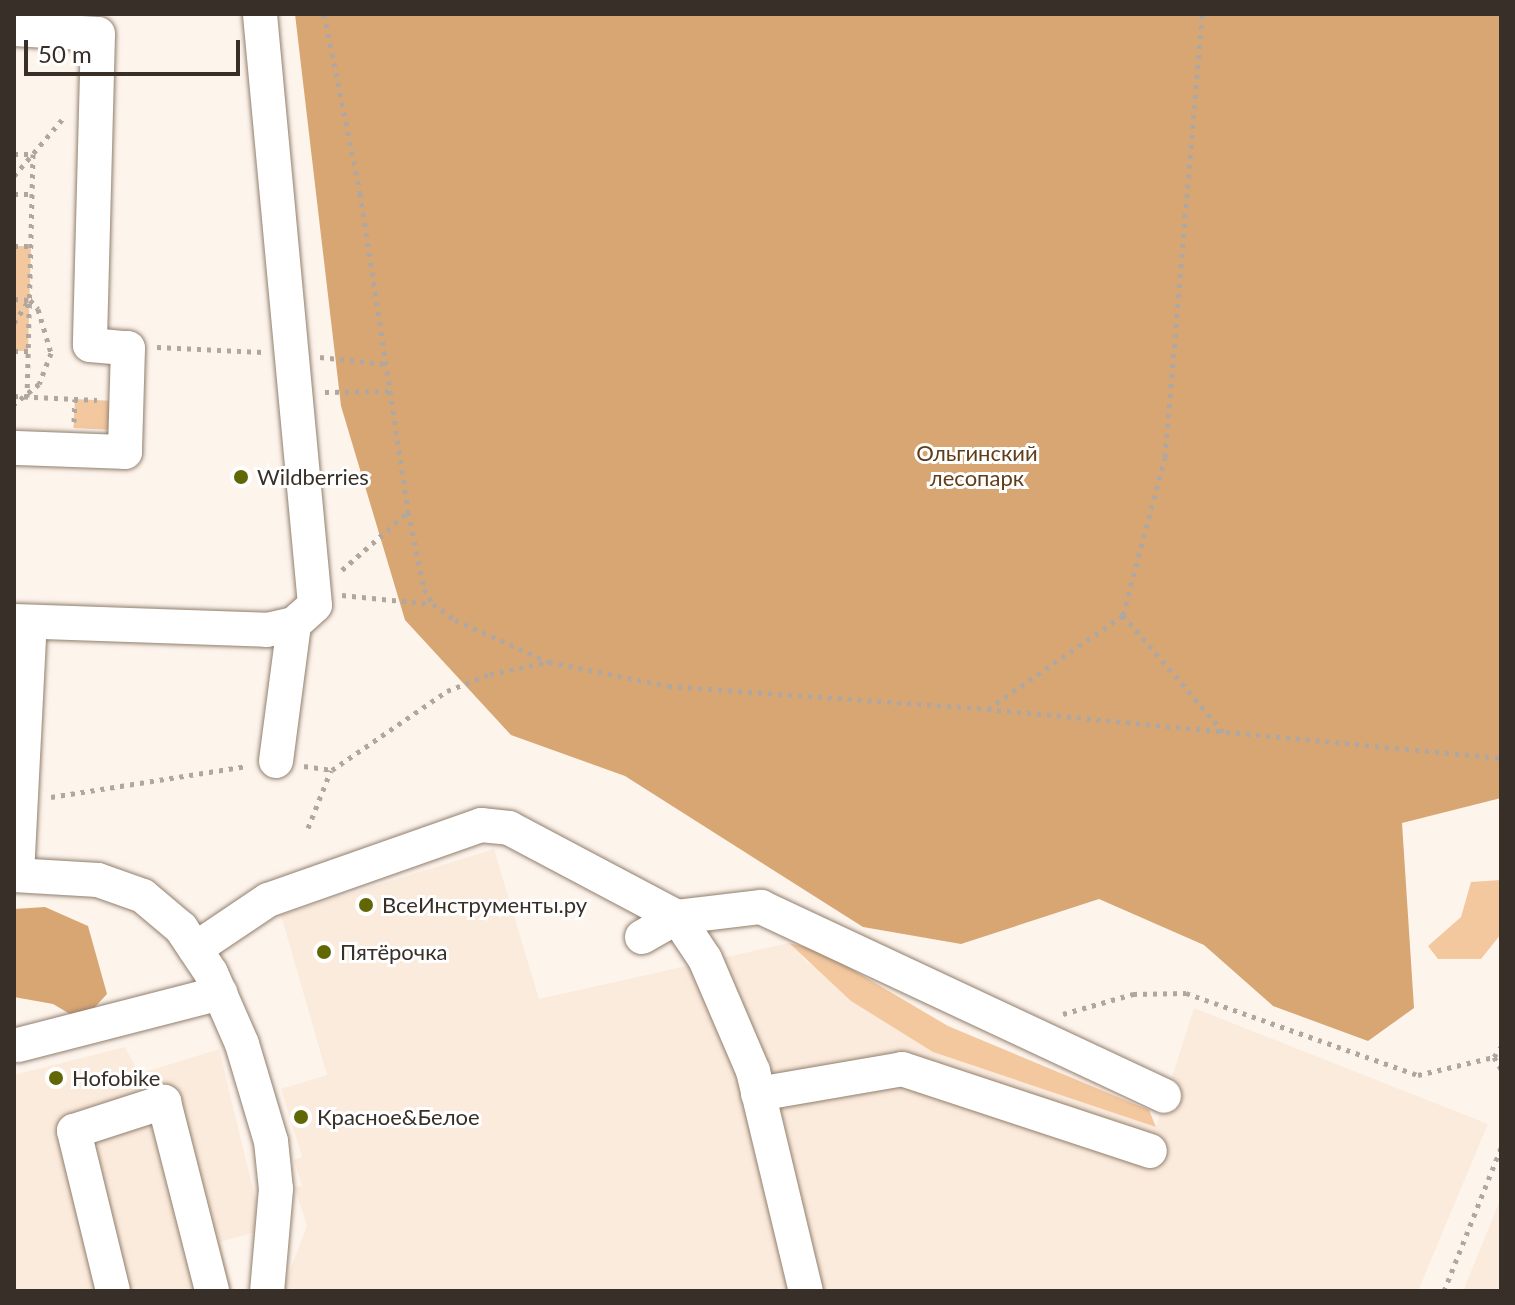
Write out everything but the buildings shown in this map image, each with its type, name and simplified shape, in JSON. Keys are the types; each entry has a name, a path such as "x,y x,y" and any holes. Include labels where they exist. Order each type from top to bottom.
{"street":[{"path":"260,14 295,355 317,592 315,605 294,624 267,630 22,621 20,802 15,875 98,880 143,896 195,949 220,993 256,1084 276,1166 267,1291"},
{"path":"14,29 98,34 90,345 128,348 125,452 14,448"},
{"path":"276,761 294,624"},
{"path":"195,949 268,900 481,825 509,828 677,917 705,959 746,1049 806,1291"},
{"path":"642,937 677,917 761,907 1164,1096"},
{"path":"18,1045 220,993"},
{"path":"758,1094 902,1069 1150,1151"},
{"path":"113,1291 74,1131 164,1102 212,1291"}],"path":[{"path":"324,14 360,193 388,391 424,589 433,604 455,620 549,662 668,686 987,709 1501,758"},
{"path":"987,709 1123,615 1165,457 1202,14"},
{"path":"14,176 97,78"},
{"path":"14,154 33,154"},
{"path":"27,397 33,154"},
{"path":"14,194 32,194"},
{"path":"14,246 31,246"},
{"path":"14,299 30,300"},
{"path":"14,323 30,300"},
{"path":"14,404 27,397 47,369 51,353 46,322 30,300"},
{"path":"128,348 295,355 384,364"},
{"path":"14,351 28,351"},
{"path":"298,392 388,391"},
{"path":"14,396 127,401"},
{"path":"317,592 408,512"},
{"path":"317,592 433,604"},
{"path":"1123,615 1226,734"},
{"path":"308,828 332,770 447,691 490,674 549,662"},
{"path":"20,802 276,761 332,770"},
{"path":"1057,1015 1133,994 1186,993 1418,1075 1494,1057 1501,1047"},
{"path":"1494,1057 1501,1069"},
{"path":"1444,1291 1501,1148"}],"shaded area":[{"path":"14,246 31,246 28,351 14,351"},
{"path":"75,399 110,401 108,430 73,428"},
{"path":"494,849 539,999 789,943 808,963 1156,1127 1194,1008 1488,1124 1418,1291 282,1291 307,1226 295,1188 302,1186 294,1160 302,1157 281,1089 327,1075 281,915"},
{"path":"1501,880 1501,934 1481,959 1438,959 1428,946 1461,917 1471,882"},
{"path":"789,943 821,951 948,1026 1149,1110 1156,1127 933,1052 851,1001"},
{"path":"125,1047 139,1074 219,1049 263,1230 220,1242 233,1291 14,1291 14,1075"},
{"path":"1501,1198 1501,1291 1463,1291"}],"green space":[{"name":"Ольгинский лесопарк","path":"295,14 1501,14 1501,798 1402,823 1414,1008 1368,1041 1273,1006 1204,945 1099,899 961,944 863,927 625,776 511,735 405,620 341,406"},
{"path":"45,907 88,926 107,994 82,1021 53,1004 14,997 14,909"}],"place":[{"name":"Wildberries","path":"241,477"},
{"name":"ВсеИнструменты.ру","path":"366,905"},
{"name":"Пятёрочка","path":"324,952"},
{"name":"Hofobike","path":"56,1078"},
{"name":"Красное&Белое","path":"301,1117"}]}
